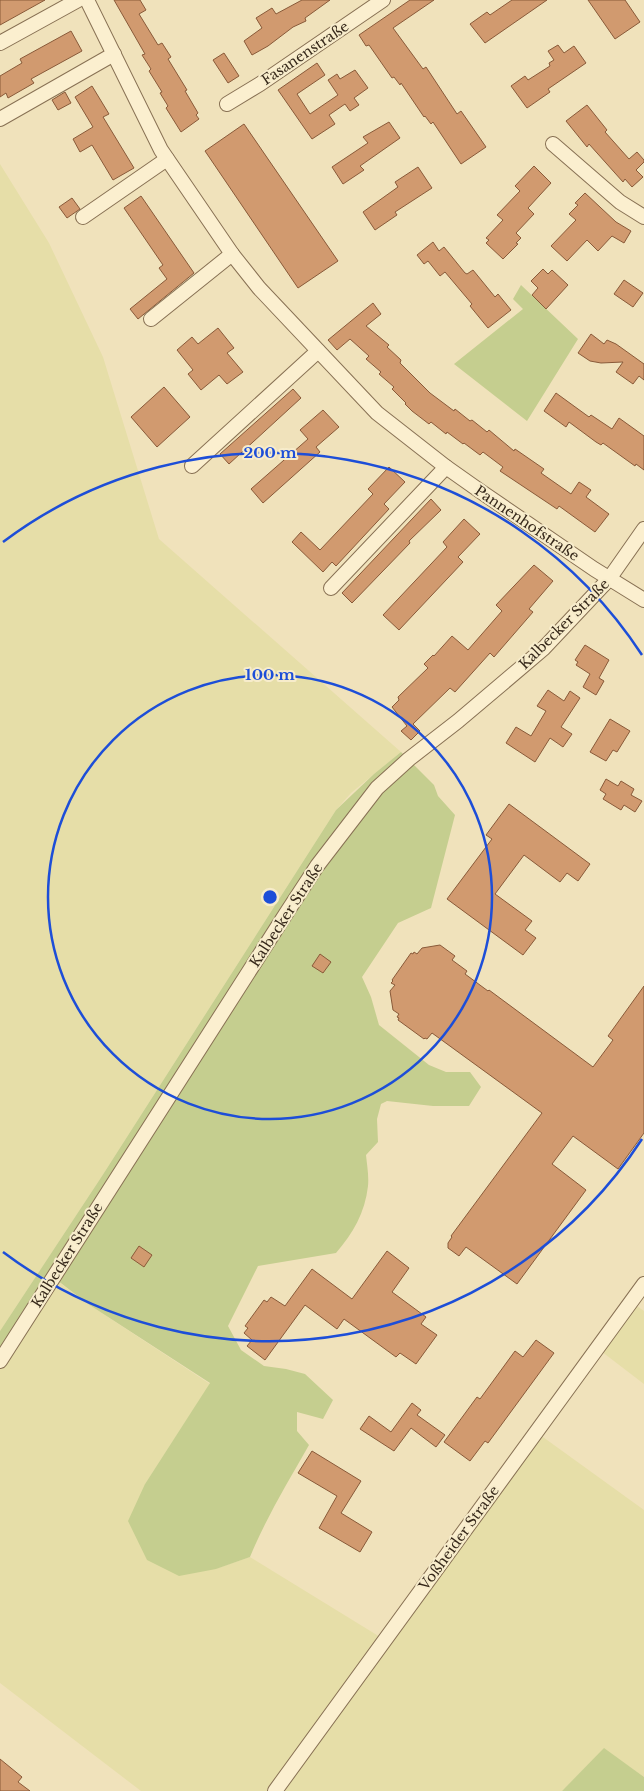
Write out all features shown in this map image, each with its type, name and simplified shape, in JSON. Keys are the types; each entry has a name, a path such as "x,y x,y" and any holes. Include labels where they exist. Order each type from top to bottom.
{"street":[{"path":"0,43 78,0"},
{"name":"Pannenhofstraße","path":"87,0 161,150 232,254 259,288 377,413 446,467 609,579 644,600"},
{"name":"Fasanenstraße","path":"227,104 260,84 382,0"},
{"path":"0,119 114,54"},
{"path":"553,144 620,202 644,217"},
{"path":"83,217 167,159"},
{"path":"151,319 232,254"},
{"path":"192,466 318,351"},
{"path":"331,588 446,467"},
{"name":"Kalbecker Straße","path":"0,1361 317,866 368,798 408,759 458,721 542,649 609,579 644,530"},
{"name":"Voßheider Straße","path":"275,1791 644,1284"}],"shaded area":[{"path":"0,164 49,243 103,357 159,539 401,752 351,793 336,810 102,1176 0,1331"},
{"path":"52,1277 88,1304 210,1384 145,1484 215,1569 250,1557 385,1640 536,1432 644,1510 644,1777 604,1749 562,1791 141,1791 0,1683 0,1361"},
{"path":"631,1302 644,1311 644,1384 597,1348"}],"green space":[{"path":"521,285 578,339 527,421 454,364 523,309 513,299"},
{"path":"401,752 434,785 438,796 455,815 431,908 398,923 362,977 371,997 379,1025 429,1065 446,1072 470,1072 481,1087 469,1106 433,1106 387,1101 381,1104 377,1119 378,1142 366,1155 368,1182 364,1205 353,1230 336,1253 258,1266 228,1326 241,1350 264,1366 305,1374 333,1400 323,1419 297,1412 297,1431 309,1445 270,1514 250,1557 216,1569 179,1576 147,1560 128,1521 145,1484 210,1383 88,1304 53,1277 0,1361 0,1331 102,1176 336,810 374,774"},
{"path":"604,1748 644,1777 644,1791 562,1791"}],"building":[{"path":"0,0 45,0 0,25"},
{"path":"114,0 140,0 146,10 139,14 158,45 162,43 171,57 168,59 187,90 185,91 198,113 196,115 199,119 181,132 166,108 168,106 160,93 162,92 142,55 145,54"},
{"path":"302,0 330,0 305,18 306,21 293,27 268,46 252,55 244,41 262,28 256,18 272,8 276,14"},
{"path":"410,0 434,0 393,28 423,69 426,67 457,114 461,111 486,147 461,164 433,122 431,124 424,117 401,83 400,85 394,77 392,78 369,45 366,46 359,35"},
{"path":"512,0 547,0 485,43 470,24 487,12 490,15"},
{"path":"588,0 625,0 640,22 615,39"},
{"path":"71,31 82,51 31,79 34,83 8,98 6,93 0,97 0,76 22,63 20,59"},
{"path":"558,45 564,53 574,46 586,63 548,89 550,92 527,108 511,86 525,76 528,80 550,66 549,63 554,60 548,51"},
{"path":"224,53 239,76 228,83 213,60"},
{"path":"317,63 325,75 297,94 310,114 338,95 328,80 337,74 340,79 355,70 368,88 354,98 359,105 350,111 345,104 329,115 335,124 312,139 278,90"},
{"path":"92,86 109,114 103,117 134,168 113,180 92,145 80,152 73,139 93,127 75,97"},
{"path":"65,92 71,103 58,110 52,100"},
{"path":"587,105 607,130 605,132 629,159 637,152 644,160 636,170 643,177 632,187 625,179 623,182 589,144 587,147 566,121"},
{"path":"389,122 400,138 360,166 364,170 343,184 332,167 368,143 363,137"},
{"path":"244,124 338,261 298,288 205,151"},
{"path":"534,166 551,183 528,208 534,214 516,233 521,238 516,243 518,244 503,259 486,243 489,240 486,238 503,220 497,215 520,191 515,186"},
{"path":"418,167 432,188 395,212 397,215 375,230 363,212 398,187 395,182"},
{"path":"585,193 616,222 631,231 624,243 612,236 598,251 587,240 567,261 551,246 576,220 569,214 578,205 575,203"},
{"path":"141,196 194,273 138,319 130,309 167,279 159,268 163,265 124,208"},
{"path":"72,198 80,209 67,218 59,207"},
{"path":"433,242 439,251 444,247 465,273 467,274 473,270 495,297 498,294 511,310 488,328 470,306 472,304 445,272 440,276 428,261 424,264 417,255"},
{"path":"543,269 548,274 552,270 568,285 546,309 532,295 538,288 531,281"},
{"path":"624,280 643,293 633,307 614,294"},
{"path":"373,303 381,314 366,326 389,345 387,347 401,360 400,363 430,393 487,432 489,430 514,451 515,449 544,469 541,473 571,494 579,482 591,490 586,497 609,514 595,532 559,506 557,509 500,471 503,467 483,452 480,455 447,432 446,434 431,422 429,424 412,411 392,389 394,387 379,374 381,372 366,359 369,356 350,339 337,350 328,340"},
{"path":"218,328 234,348 227,353 243,372 227,384 219,375 201,390 188,374 193,370 177,350 192,337 198,344"},
{"path":"591,334 604,344 607,340 616,344 644,364 644,380 639,376 633,384 616,372 623,362 601,363 590,361 578,353"},
{"path":"164,387 190,417 157,447 131,417"},
{"path":"293,389 301,398 229,464 220,454"},
{"path":"556,393 589,417 591,415 612,429 619,418 644,436 644,470 636,464 635,466 603,443 601,445 596,442 569,422 566,427 544,411"},
{"path":"323,410 339,427 316,447 320,452 263,503 251,489 308,439 300,430"},
{"path":"389,467 405,482 384,504 389,509 336,566 332,562 323,572 292,542 301,532 320,550 373,494 368,489"},
{"path":"431,499 441,510 409,541 410,543 352,603 342,593"},
{"path":"464,519 480,534 458,557 463,562 399,630 383,615 447,547 443,542"},
{"path":"534,565 553,581 529,609 533,612 494,657 490,653 455,692 450,688 413,724 420,731 411,740 401,731 407,726 392,707 399,700 398,697 428,668 424,664 452,636 468,650 502,611 496,605"},
{"path":"585,645 609,660 599,678 604,681 596,695 583,687 590,674 576,665 578,662 575,660"},
{"path":"548,690 564,701 570,691 580,698 561,727 572,734 563,747 550,738 535,762 506,743 516,727 531,736 546,711 537,706"},
{"path":"610,719 630,731 617,752 613,750 606,761 590,752"},
{"path":"606,779 618,786 621,781 634,789 631,795 642,801 635,812 624,805 621,810 603,799 606,794 600,790"},
{"path":"509,804 590,864 578,881 567,873 560,882 524,855 495,894 532,921 525,930 536,938 523,955 447,899 492,839 486,835"},
{"path":"440,945 455,956 452,960 467,971 465,974 593,1067 613,1040 608,1036 644,986 644,1133 618,1169 573,1136 552,1164 586,1190 517,1284 466,1247 459,1256 448,1248 448,1243 451,1236 542,1113 432,1033 427,1039 424,1039 398,1020 399,1014 393,1010 390,991 395,985 391,983 392,980 411,953 417,954 422,948"},
{"path":"320,954 331,962 323,973 312,966"},
{"path":"139,1246 152,1255 144,1267 131,1258"},
{"path":"387,1251 409,1268 392,1292 426,1317 421,1324 437,1335 416,1364 400,1353 396,1357 344,1319 337,1329 305,1305 265,1360 247,1346 252,1340 244,1333 248,1328 245,1326 264,1300 267,1302 271,1297 285,1306 312,1269 352,1299"},
{"path":"536,1340 554,1353 488,1443 485,1441 470,1461 444,1442 477,1397 480,1399 515,1351 523,1357"},
{"path":"412,1403 421,1410 417,1415 445,1435 436,1447 411,1428 394,1451 360,1429 369,1416 391,1432"},
{"path":"312,1451 361,1481 341,1513 372,1532 360,1552 319,1528 337,1496 298,1473"},
{"path":"0,1759 22,1777 18,1782 30,1791 0,1791"}]}
